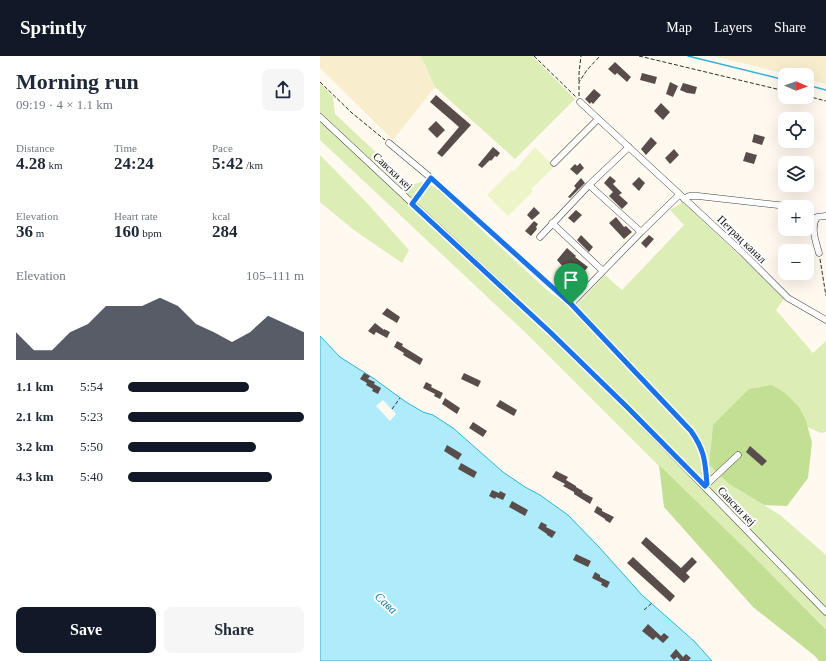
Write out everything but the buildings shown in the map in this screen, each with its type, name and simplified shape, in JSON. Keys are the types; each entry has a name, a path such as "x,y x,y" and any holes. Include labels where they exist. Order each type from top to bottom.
{"street":[{"name":"Петрац канал","path":"580,102 742,252 788,298 826,320"},
{"name":"Савски кеј","path":"320,117 627,407 706,485 826,612"},
{"path":"554,163 598,119"},
{"path":"389,143 431,178 571,304 641,232 682,197"},
{"path":"540,237 552,223 629,147"},
{"path":"589,186 641,232"},
{"name":"Петрац канал","path":"682,197 698,196 778,205"},
{"path":"818,253 814,235 814,226 816,219 821,216 826,216"},
{"path":"552,223 603,271"},
{"path":"706,485 738,455"}],"path":[{"path":"534,56 580,102"},
{"path":"580,102 579,73 581,56"},
{"path":"579,82 587,70 600,56"},
{"path":"639,56 778,89"},
{"path":"320,82 352,112 389,143"},
{"path":"814,97 826,100"},
{"path":"412,204 431,178"},
{"path":"818,253 826,296"},
{"path":"571,304 691,431 705,457 706,485"},
{"path":"392,409 400,398"},
{"path":"644,610 652,603"}],"shaded area":[{"path":"320,56 421,56 435,87 393,140 320,68"},
{"path":"713,56 826,56 826,84 814,81 814,68 778,68 778,72"}],"green space":[{"path":"421,56 532,56 575,99 515,159 435,87"},
{"path":"320,83 333,97 335,114 411,185 422,182 435,187 548,291 573,309 605,275 622,290 684,225 670,210 683,202 784,299 776,310 813,353 826,341 826,432 821,433 807,427 805,420 713,425 709,465 729,484 780,515 826,555 826,628 710,517 529,336 320,140"},
{"path":"535,147 554,167 531,189 533,191 508,216 487,195 512,170 514,171"},
{"path":"320,155 367,203 409,250 402,263 354,230 320,202"},
{"path":"772,385 785,393 798,406 805,418 812,442 808,478 787,506 764,505 729,484 709,465 713,425 749,389"},
{"path":"659,465 826,629 826,661 819,661 815,656 753,607 664,507"}],"water":[{"name":"Сава","path":"320,336 340,357 373,378 406,402 423,412 433,415 453,428 503,472 540,495 568,515 642,595 694,641 712,661 320,661"}],"pier":[{"path":"383,400 396,414 390,421 376,406"}],"waterway":[{"path":"688,56 778,78"},
{"path":"814,87 826,90"}],"route":[{"path":"431,178 571,304 691,431 705,457 707,484 705,486 550,332 412,204 431,178"}]}
